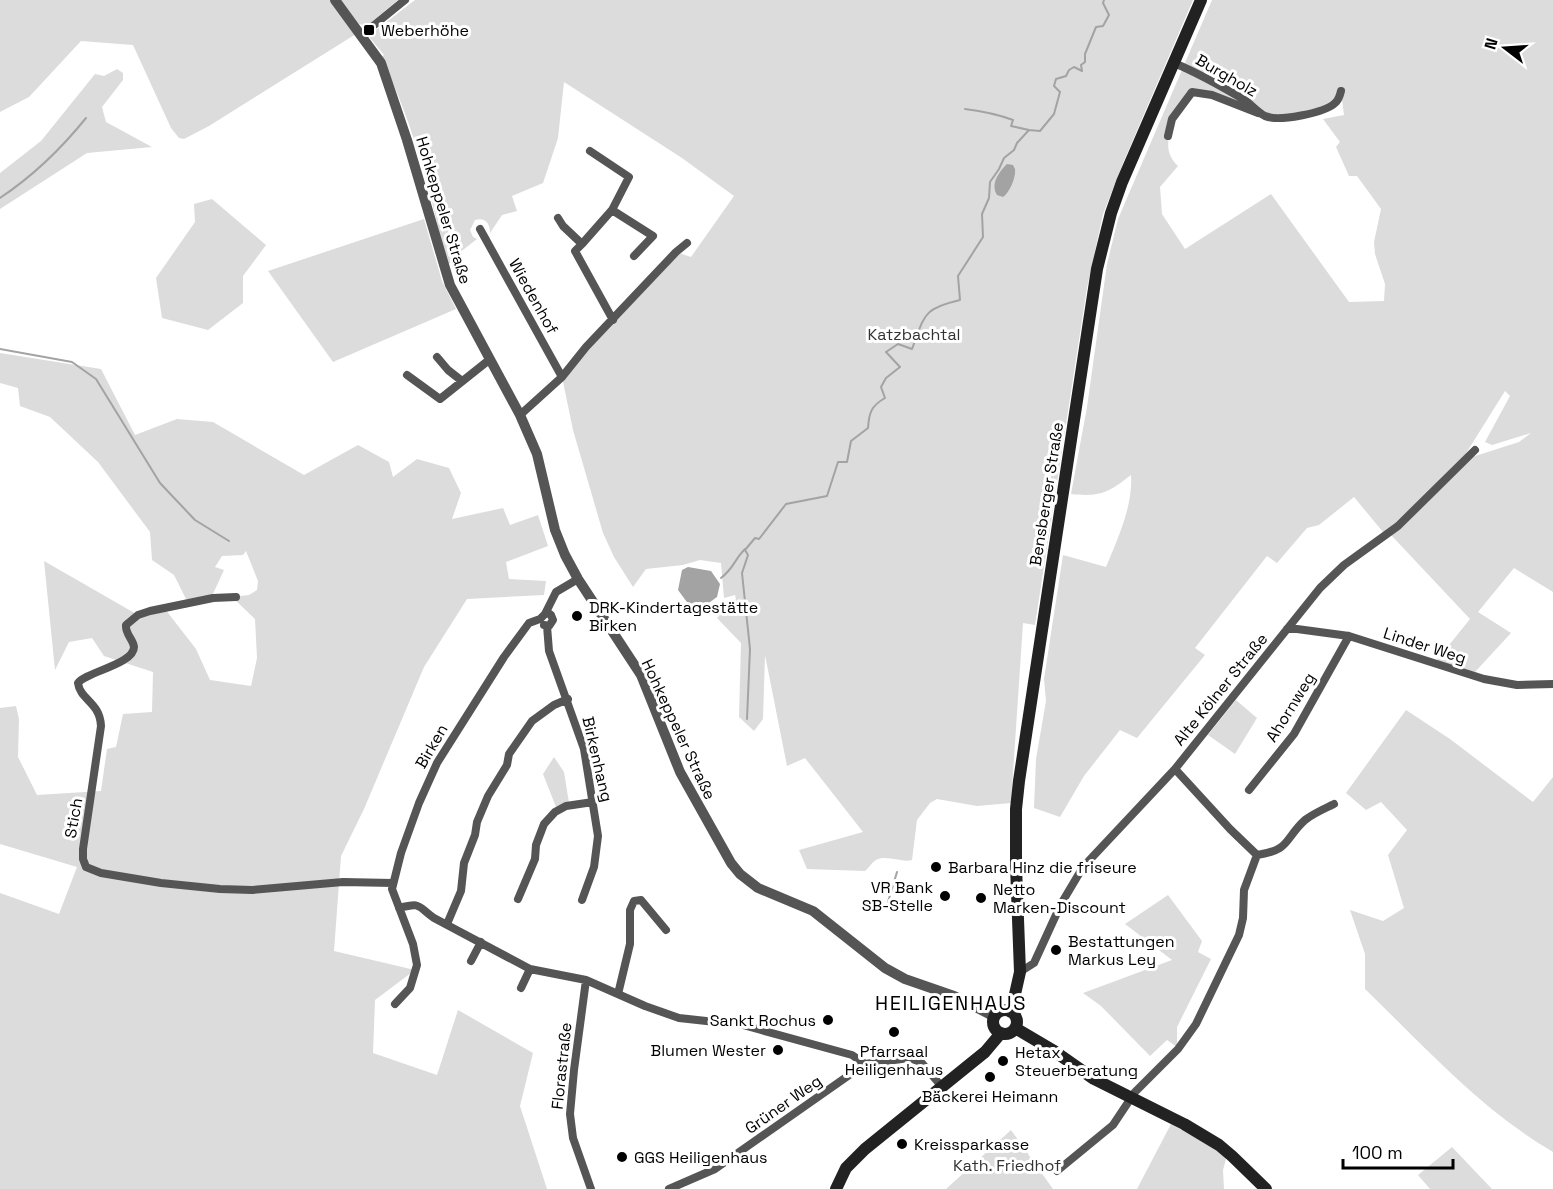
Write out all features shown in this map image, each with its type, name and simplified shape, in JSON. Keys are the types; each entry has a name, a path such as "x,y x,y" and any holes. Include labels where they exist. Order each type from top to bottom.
{"main road":[{"name":"Bensberger Straße","path":"1011,1012 1020,972 1016,866 1018,790 1097,269 1111,213 1122,182 1202,0"},
{"path":"1002,1011 1011,1012 1016,1018 1015,1028 1009,1033 1001,1033 995,1027 995,1017 1002,1011"},
{"path":"1015,1028 1054,1051 1094,1079 1184,1124 1219,1145 1266,1189"},
{"path":"836,1189 846,1168 865,1149 985,1052 1001,1033"}],"street":[{"name":"Hohkeppeler Straße","path":"335,0 381,63 424,194 450,285 520,415 537,454 555,530 578,579 641,675 680,772 731,863 740,874 765,892 813,911 874,960 894,973 921,986 954,996 995,1017"},
{"path":"362,35 405,0"},
{"name":"Burgholz","path":"1174,63 1192,70 1243,99 1264,116"},
{"name":"Burgholz","path":"1168,136 1172,119 1192,92 1212,95 1264,116 1282,118 1325,110 1335,104 1341,91"},
{"path":"590,151 629,177 612,210 575,251 613,320"},
{"path":"612,210 653,236 634,256"},
{"path":"558,218 582,244"},
{"name":"Wiedenhof","path":"480,229 562,377"},
{"path":"520,415 562,377 586,347 687,243"},
{"path":"437,357 462,381"},
{"path":"407,375 440,399 489,360"},
{"name":"Alte Kölner Straße","path":"1020,972 1034,963 1061,904 1083,867 1174,769 1326,582 1353,558 1398,526 1475,450"},
{"name":"Birken","path":"395,1004 410,988 417,965 413,944 393,895 393,883 410,825 437,764 504,657 529,623 540,619 547,612 556,592 578,579"},
{"name":"Stich","path":"236,597 213,598 180,604 138,615 126,625 134,649 131,654 104,670 81,679 78,683 79,690 98,710 101,726 83,849 83,860 86,867 101,873 151,882 220,889 252,890 343,882 393,883"},
{"path":"540,619 547,626 551,624 553,618 547,612"},
{"name":"Birkenhang","path":"547,626 549,651 584,749 598,836 597,852 582,900"},
{"name":"Linder Weg","path":"1287,629 1349,636 1484,680 1516,685 1553,684"},
{"name":"Ahornweg","path":"1249,789 1294,734 1349,636"},
{"path":"447,924 461,891 464,863 475,835 477,822 488,795 506,768 509,754 532,721 554,705 568,699"},
{"path":"1174,769 1257,855"},
{"path":"518,899 535,859 536,845 544,824 555,812 566,806 593,802"},
{"path":"1257,855 1282,848 1303,822 1317,811 1334,804"},
{"path":"1057,1172 1104,1134 1131,1098 1178,1049 1196,1024 1239,934 1243,918 1244,891 1257,855"},
{"path":"618,994 630,944 630,910 634,901 641,900 666,930"},
{"path":"399,908 418,905 434,918 530,969 586,980 679,1018 752,1028 852,1055 865,1064"},
{"path":"471,961 481,942"},
{"path":"521,988 530,969"},
{"name":"Florastraße","path":"586,980 570,1114 573,1138 591,1189"},
{"name":"Grüner Weg","path":"669,1189 715,1169 740,1154 865,1064 909,1058 916,1060 921,1062 942,1087"}],"green space":[{"path":"0,0 330,0 356,34 209,126 184,139 179,138 171,128 133,45 81,41 29,97 0,112"},
{"path":"340,0 398,0 367,26 359,24"},
{"name":"Katzbachtal","path":"415,0 1193,0 1103,214 1087,288 1035,625 1023,623 1011,803 977,806 937,799 930,803 917,820 912,860 880,858 865,871 807,869 799,850 863,832 805,758 787,766 765,655 763,719 754,731 739,717 741,643 717,618 736,599 735,595 724,598 721,563 700,560 683,565 646,569 633,587 614,557 603,533 573,430 562,377 676,252 691,257 734,196 682,158 564,82 558,138 543,183 512,196 517,211 502,215 490,233 486,222 482,219 475,220 470,230 473,237 477,239 446,267 421,160 403,108 381,57 384,55 370,38 372,33"},
{"path":"1212,0 1553,0 1553,592 1514,568 1478,612 1511,633 1475,672 1448,665 1437,660 1470,619 1391,535 1469,458 1519,442 1531,433 1492,445 1485,442 1510,396 1505,391 1465,455 1396,524 1383,532 1354,497 1319,525 1307,528 1277,563 1267,556 1195,648 1205,655 1137,738 1120,730 1084,776 1060,817 1034,808 1036,759 1046,701 1044,679 1063,555 1106,567 1124,522 1130,498 1131,475 1116,486 1097,494 1071,494 1087,407 1107,264 1118,219","holes":["1341,92 1344,115 1323,119 1340,142 1336,147 1349,176 1357,176 1381,209 1374,242 1375,254 1385,284 1384,301 1349,302 1271,194 1185,249 1162,214 1160,187 1178,166 1172,158 1168,141 1187,97 1212,95 1282,118 1335,104"]},
{"path":"117,69 123,73 123,80 102,107 106,122 152,147 87,153 0,209 0,173 41,141 95,74 104,76"},
{"path":"212,199 266,245 243,276 243,303 208,330 162,318 156,278 195,222 194,204"},
{"path":"424,219 442,281 456,309 333,362 268,271"},
{"path":"0,353 101,369 135,435 177,419 213,422 304,475 358,445 389,462 393,477 417,459 449,468 461,493 452,519 503,508 510,525 538,515 548,546 506,562 509,579 546,581 544,595 467,599 424,667 364,809 341,856 334,951 415,970 375,1000 373,1053 437,1075 458,1010 533,1053 520,1106 547,1189 0,1189 0,893 59,914 77,867 0,844 0,708 16,706 19,719 18,757 37,795 101,791 107,749 116,747 123,714 152,712 153,672 104,656 92,638 69,642 55,670 44,561 138,615 165,609 196,649 210,680 251,686 257,658 255,619 232,597 249,595 257,590 258,581 246,551 243,555 222,556 215,567 224,570 212,596 190,601 186,599 174,575 152,560 150,532 98,462 50,417 20,406 18,388 0,383"},
{"path":"1236,700 1257,718 1235,754 1208,735"},
{"path":"1406,710 1450,739 1533,802 1553,777 1553,1152 1477,1097 1365,989 1365,954 1350,910 1383,921 1404,908 1388,855 1407,830 1381,802 1366,810 1346,793"},
{"path":"554,757 564,772 569,803 556,807 543,774"},
{"path":"1168,895 1202,941 1198,952 1211,959 1177,1027 1177,1047 1167,1040 1150,1056 1101,1006 1083,993 1172,960 1125,924"},
{"path":"1171,1124 1225,1154 1224,1189 1137,1189"},
{"name":"Kath. Friedhof","path":"1011,1130 1053,1189 946,1189"},
{"path":"1452,1147 1492,1189 1430,1189 1418,1175"}],"shaded area":[{"path":"1007,164 1013,165 1015,172 1010,188 1003,197 997,195 994,187 998,174"},
{"path":"688,567 711,571 720,584 717,597 695,613 678,590 682,570"}],"waterway":[{"path":"747,719 750,649 742,573 748,555 745,550 755,538 759,539 786,504 827,496 838,462 847,462 851,441 868,428 872,410 885,398 881,387 886,378 900,367 886,352 898,344 912,349 927,315 938,307 960,300 958,276 983,237 982,214 989,198 990,182 1004,158 1014,150 1029,130 1040,131 1054,114 1060,92 1054,86 1056,79 1066,76 1074,67 1082,71 1081,65 1085,62 1085,54 1096,27 1103,26 1109,15 1103,3 1104,0"},
{"path":"965,109 1007,118 1013,120 1011,126 1029,130"},
{"path":"0,198 46,161 86,118"},
{"path":"0,349 72,362 96,379 160,483 195,520 229,541"},
{"path":"721,578 745,549"},
{"path":"888,902 897,872"}],"place":[{"name":"Weberhöhe","path":"369,30"},
{"name":"DRK-Kindertagestätte Birken","path":"577,616"},
{"name":"Barbara Hinz die friseure","path":"936,867"},
{"name":"VR Bank SB-Stelle","path":"945,896"},
{"name":"Netto Marken-Discount","path":"981,898"},
{"name":"Bestattungen Markus Ley","path":"1056,950"},
{"name":"Sankt Rochus","path":"828,1020"},
{"name":"Pfarrsaal Heiligenhaus","path":"894,1032"},
{"name":"Blumen Wester","path":"778,1050"},
{"name":"Hetax Steuerberatung","path":"1003,1061"},
{"name":"Bäckerei Heimann","path":"990,1077"},
{"name":"Kreissparkasse","path":"902,1144"},
{"name":"GGS Heiligenhaus","path":"622,1157"}],"district":[{"name":"HEILIGENHAUS","path":"951,1003"}]}
